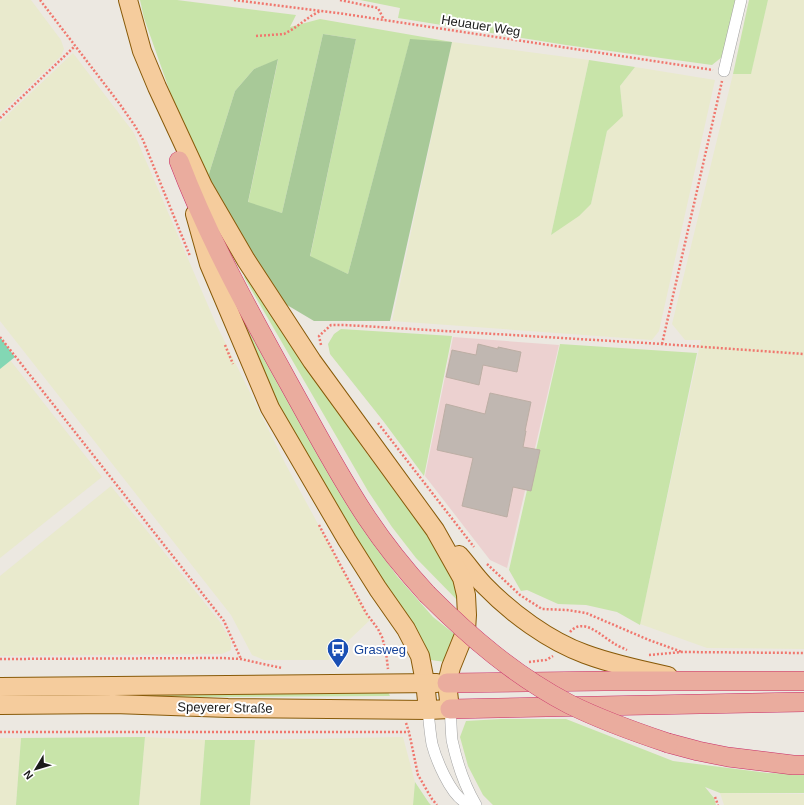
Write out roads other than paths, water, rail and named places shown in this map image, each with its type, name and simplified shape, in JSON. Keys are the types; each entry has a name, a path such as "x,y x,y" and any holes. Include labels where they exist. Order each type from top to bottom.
{"highway":[{"path":"179,161 189,188 219,254 277,363 347,487 390,550 409,574 454,621 498,659 519,674 569,704 598,717 668,743 698,751 728,757 804,765"},
{"path":"447,683 804,681"},
{"path":"450,709 804,702"}],"main road":[{"path":"128,0 155,96 179,161 209,264 270,408 347,540 378,589 406,629 420,656 428,710"},
{"path":"144,57 203,186 246,260 312,361 435,530 462,578 466,595 466,630 451,667 447,683 450,709"},
{"path":"435,530 460,556 472,572 500,600 526,622 566,646 608,662 693,682"},
{"name":"Speyerer Straße","path":"0,687 447,683"},
{"name":"Speyerer Straße","path":"0,704 114,704 228,708 450,709"}],"street":[{"path":"724,71 741,0"},
{"path":"450,709 452,739 459,766 475,805"},
{"path":"428,710 432,743 437,760 445,777 454,791 464,801 475,805"}],"place":[{"name":"Grasweg","path":"338,668"}]}
